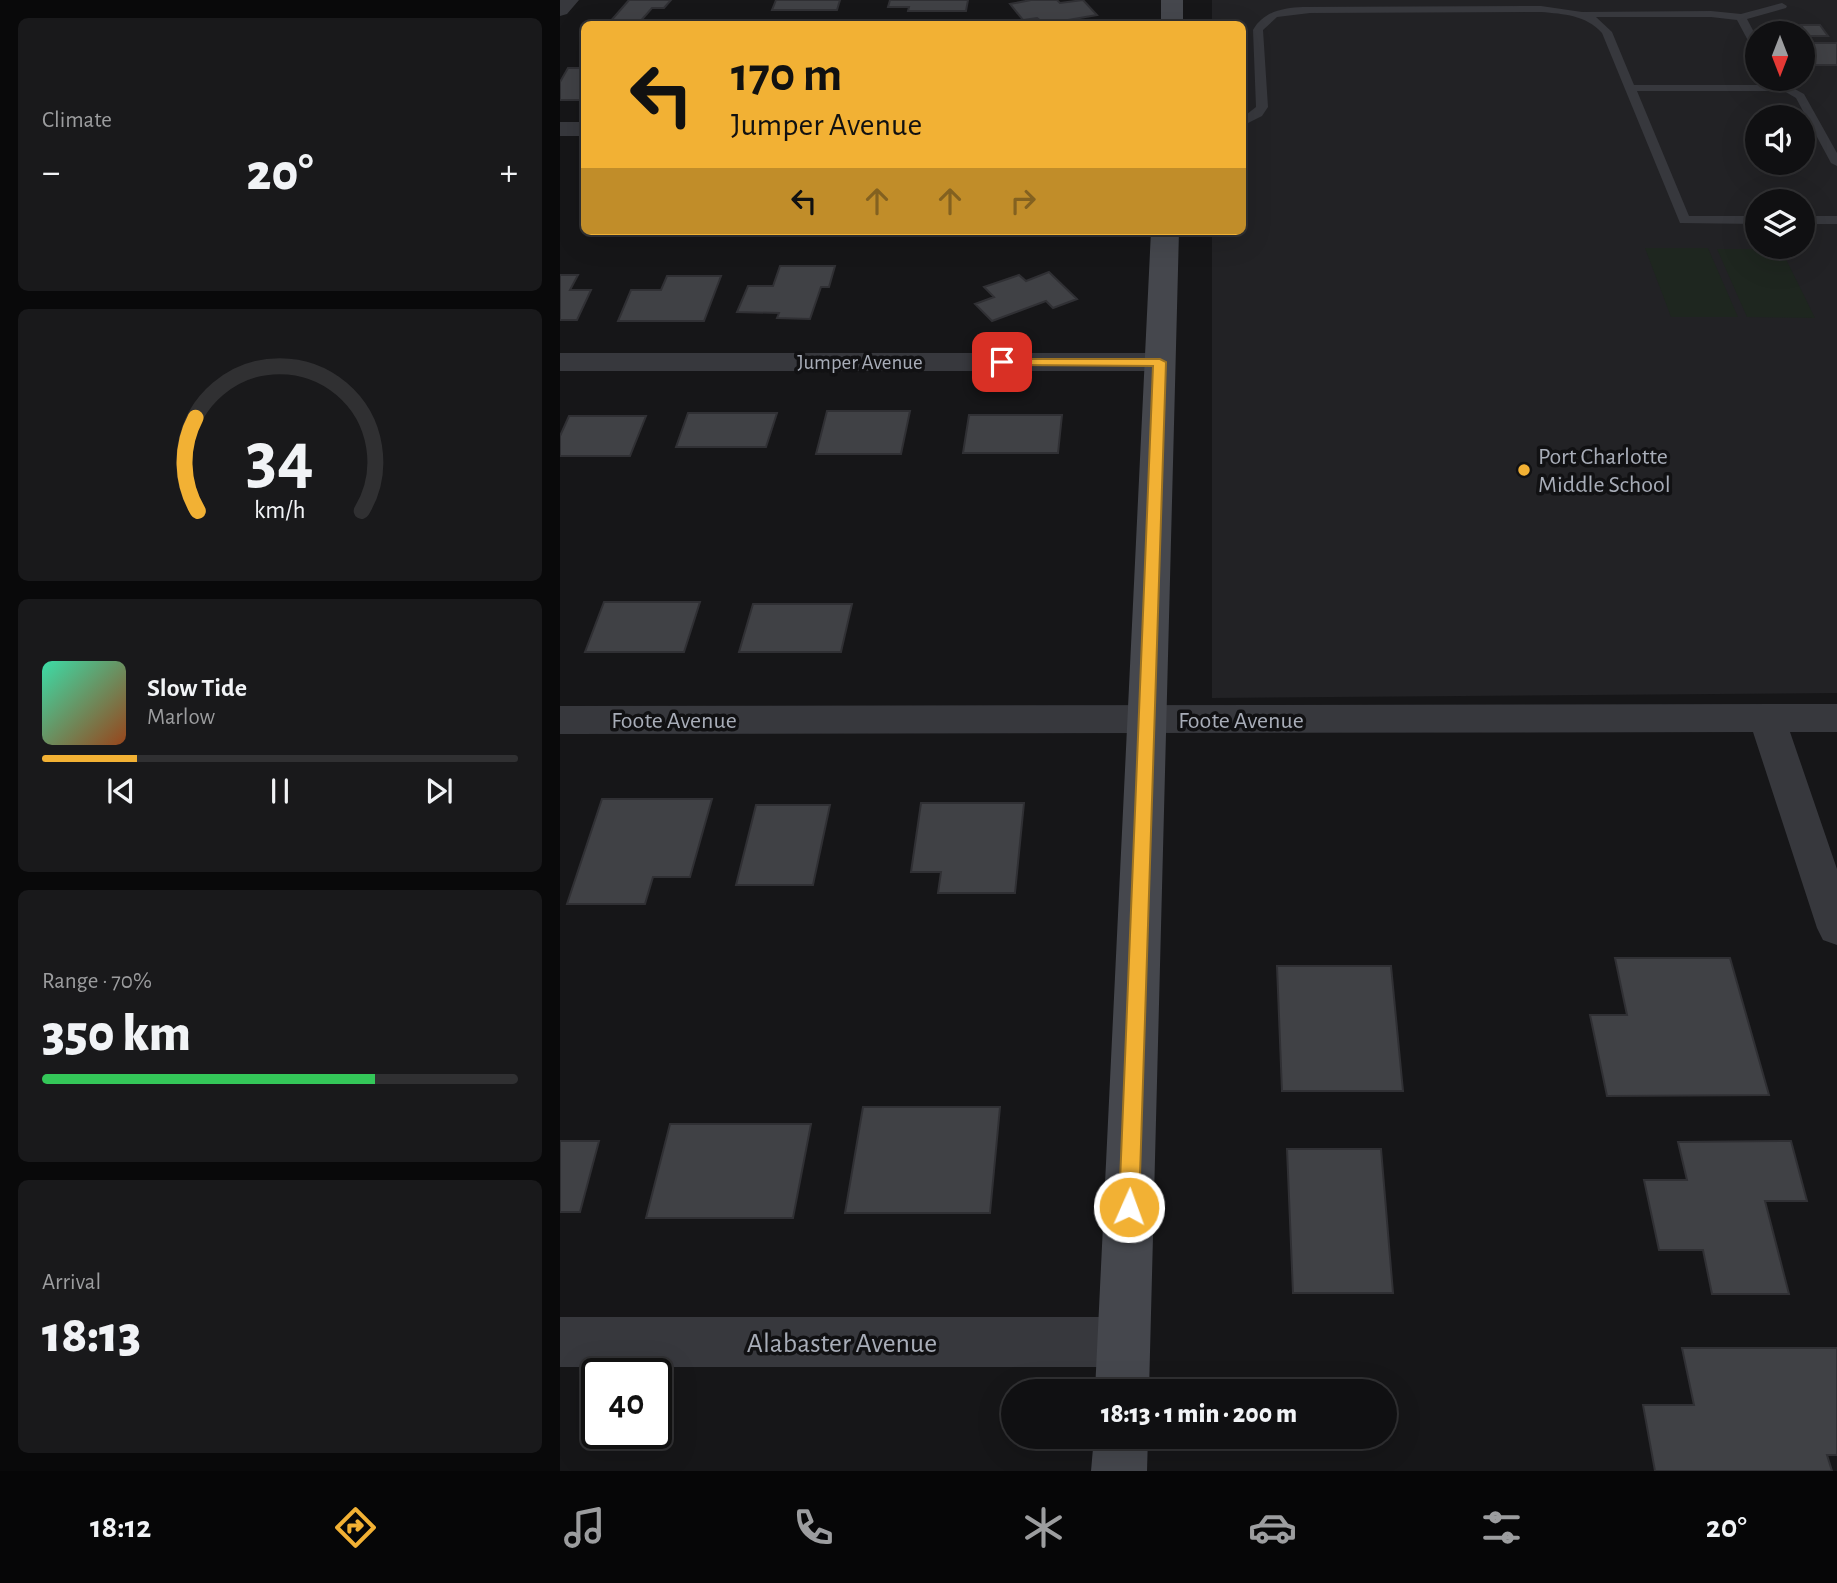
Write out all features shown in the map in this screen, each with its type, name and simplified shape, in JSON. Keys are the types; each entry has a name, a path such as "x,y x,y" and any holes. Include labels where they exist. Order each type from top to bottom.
{"street":[{"path":"560,10 569,0"},
{"path":"1172,0 1172,21"},
{"path":"560,129 581,129"},
{"path":"1122,1379 1165,235"},
{"name":"Jumper Avenue","path":"560,362 1160,362"},
{"name":"Foote Avenue","path":"560,720 1837,718"},
{"path":"1767,719 1837,928"},
{"name":"Alabaster Avenue","path":"560,1342 1124,1342"},
{"path":"1119,1471 1120,1449"}],"lane":[{"path":"1246,121 1258,114 1262,107 1258,30 1263,22 1281,13 1310,10 1541,9 1581,14 1711,14 1741,17 1783,6"},
{"path":"1581,14 1599,23 1607,32 1684,220 1745,220"},
{"path":"1741,17 1745,25"},
{"path":"1630,88 1745,88"},
{"path":"1791,91 1800,96 1837,163"},
{"path":"1815,220 1837,220"}],"shaded area":[{"name":"Port Charlotte Middle School","path":"1212,0 1837,0 1837,693 1212,698 1212,235 1246,235 1246,21 1212,21"},
{"path":"1645,248 1708,248 1738,317 1671,317"},
{"path":"1717,249 1745,249 1745,259 1786,259 1815,318 1747,317"}],"building":[{"path":"629,0 671,0 664,8 652,8 641,21 611,21"},
{"path":"776,0 840,0 837,10 772,10"},
{"path":"890,0 968,0 966,11 908,11 909,7 888,7"},
{"path":"1031,0 1057,0 1060,3 1083,0 1097,15 1062,21 1041,21 1037,18 1023,20 1010,4"},
{"path":"1815,25 1820,25 1828,36 1815,36"},
{"path":"1815,43 1837,43 1837,65 1815,65"},
{"path":"568,68 581,68 581,100 560,100 560,82"},
{"path":"780,266 835,266 829,287 821,287 810,319 777,318 779,313 737,312 748,286 773,286"},
{"path":"1049,272 1077,299 1053,308 1046,301 992,321 975,304 994,297 984,287 1019,275 1026,281"},
{"path":"560,275 578,275 570,290 591,290 577,320 560,320"},
{"path":"667,276 721,276 704,321 618,321 631,290 661,290"},
{"path":"827,411 910,411 901,454 816,454"},
{"path":"688,413 777,413 766,447 676,447"},
{"path":"969,415 1062,415 1058,453 963,453"},
{"path":"569,416 646,416 630,456 560,456 560,436"},
{"path":"604,602 700,602 684,652 585,652"},
{"path":"753,604 852,604 841,652 739,652"},
{"path":"602,799 712,799 690,877 653,877 645,904 567,904"},
{"path":"921,803 1024,803 1015,893 938,893 941,872 911,872"},
{"path":"756,805 830,805 813,885 736,885"},
{"path":"1615,958 1730,958 1769,1095 1607,1096 1590,1015 1627,1015"},
{"path":"1277,966 1391,966 1403,1091 1282,1091"},
{"path":"863,1107 1000,1107 990,1213 845,1213"},
{"path":"670,1124 811,1124 793,1218 646,1218"},
{"path":"560,1141 599,1141 580,1212 560,1212"},
{"path":"1791,1141 1807,1201 1765,1201 1789,1294 1712,1294 1703,1250 1659,1250 1644,1180 1687,1180 1678,1142"},
{"path":"1287,1149 1381,1149 1393,1293 1293,1293"},
{"path":"1682,1348 1837,1348 1837,1455 1827,1455 1832,1471 1655,1471 1643,1405 1694,1405"}],"place":[{"name":"Port Charlotte Middle School","path":"1524,470"}],"route":[{"path":"1002,362 1160,362 1129,1207"}]}
